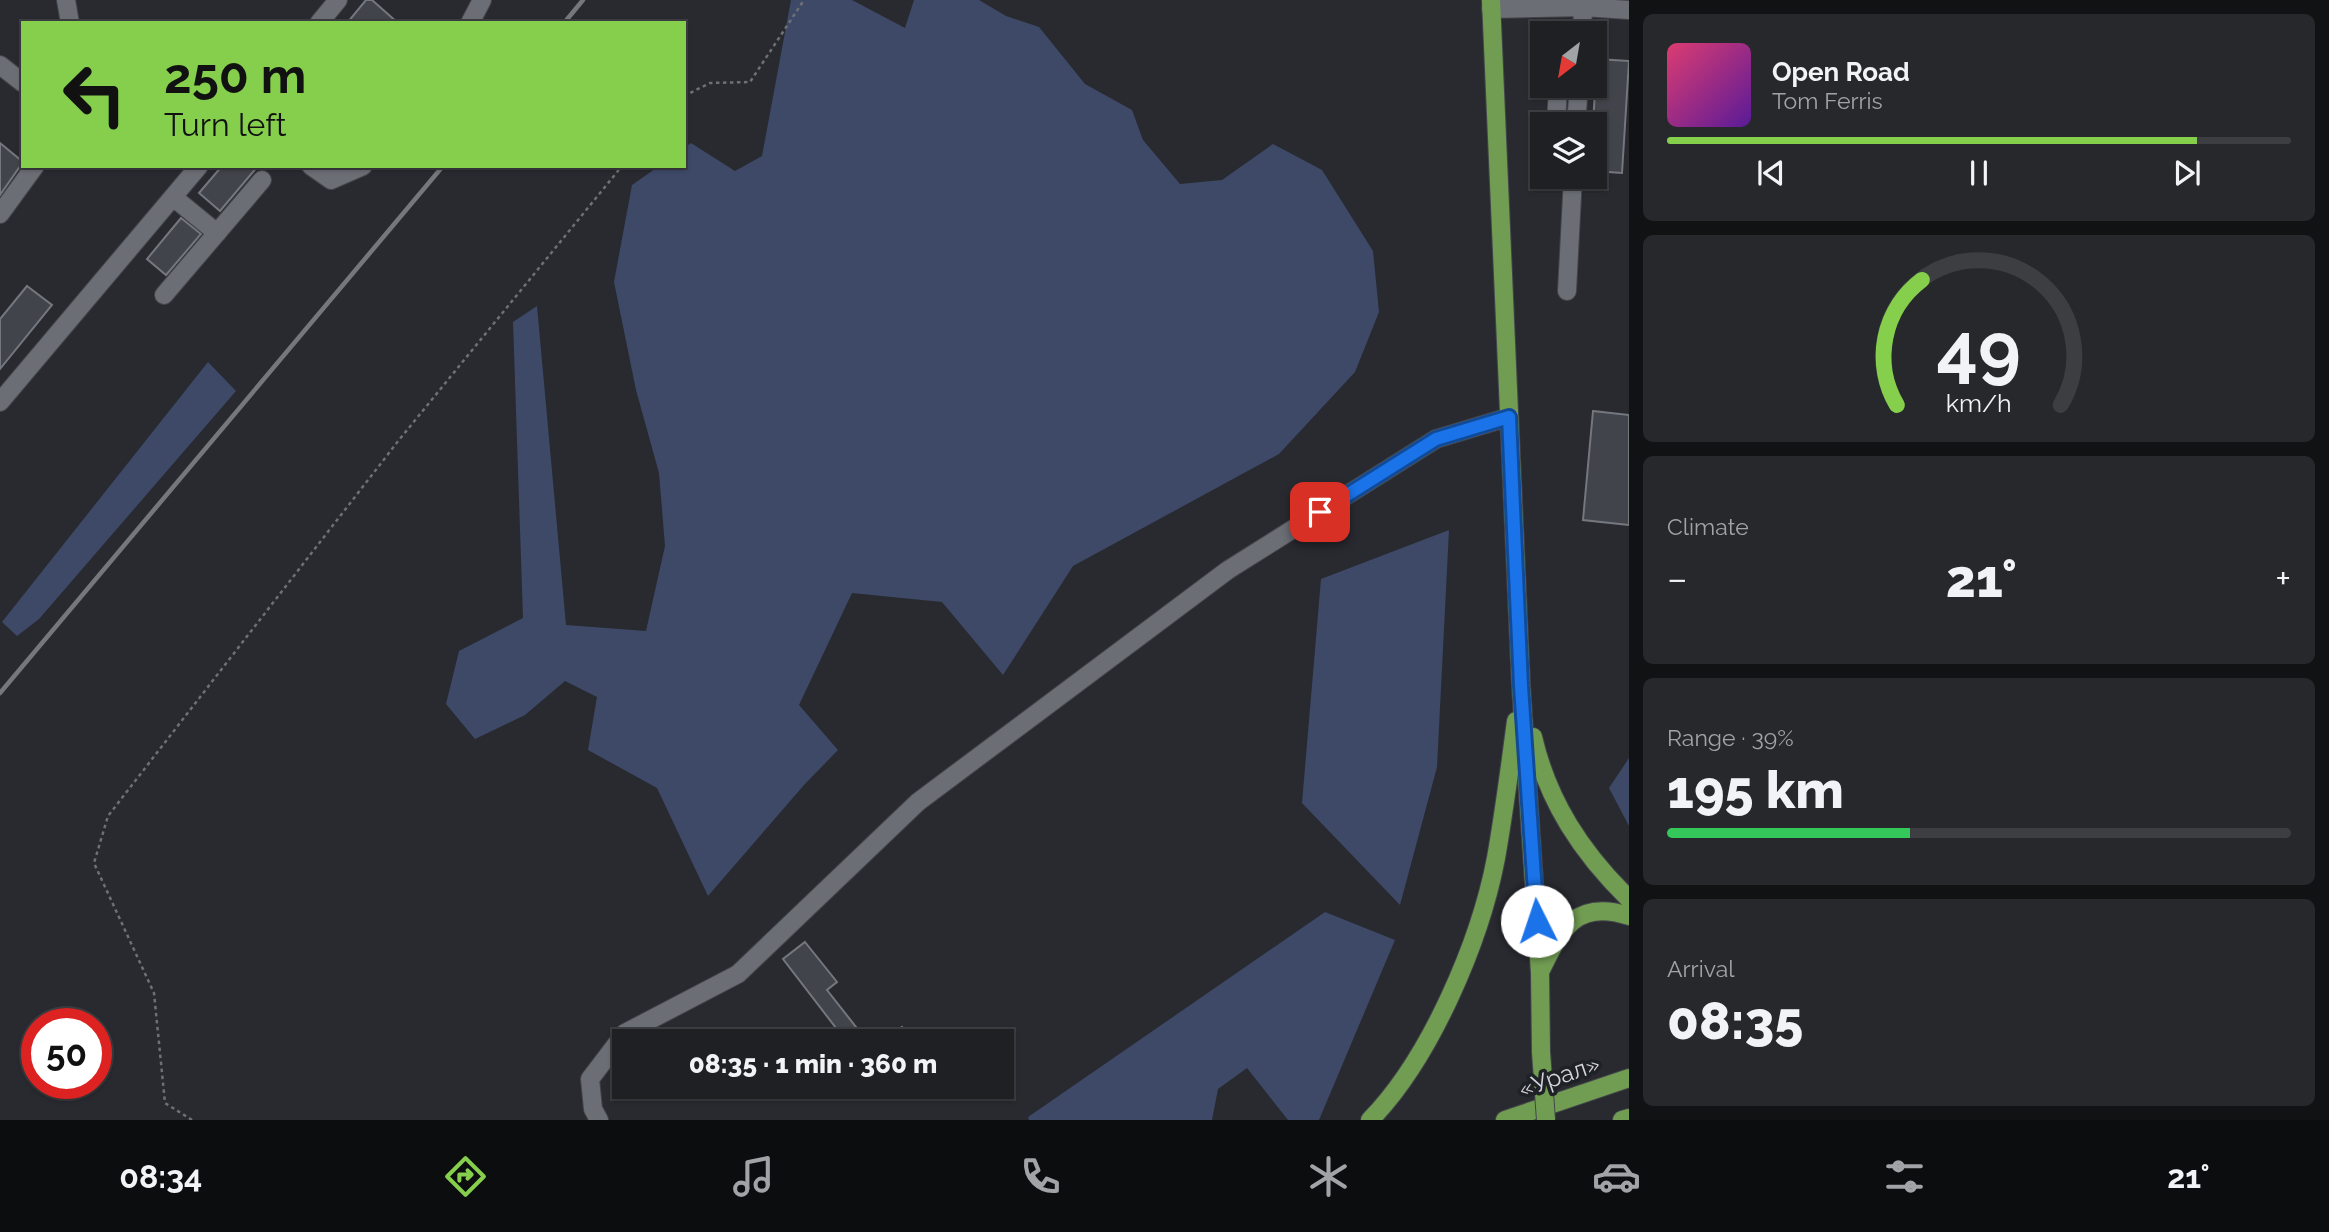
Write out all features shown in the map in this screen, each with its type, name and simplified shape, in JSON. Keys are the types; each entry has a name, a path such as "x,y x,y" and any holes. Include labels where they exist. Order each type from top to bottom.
{"main road":[{"path":"1491,4 1521,686 1540,973 1541,1052 1546,1120"},
{"path":"1521,686 1538,758 1552,796 1576,839 1603,873 1629,899"},
{"path":"1370,1120 1392,1098 1434,1029 1475,936 1496,860 1521,686"},
{"path":"1540,973 1559,933 1578,916 1596,910 1629,916"},
{"name":"«Урал»","path":"1505,1120 1626,1078"},
{"path":"1622,1120 1629,1118"}],"street":[{"path":"66,0 70,21"},
{"path":"321,21 338,0"},
{"path":"471,21 482,0"},
{"path":"1491,4 1576,5 1629,10"},
{"path":"0,65 21,81"},
{"path":"0,214 34,168"},
{"path":"0,402 197,168"},
{"path":"314,168 331,180 358,168"},
{"path":"164,295 262,180"},
{"path":"1567,291 1572,189"},
{"path":"173,197 217,233"},
{"path":"599,1120 593,1109 590,1079 625,1033 738,974 918,802 1228,570 1436,439 1509,417"}],"path":[{"path":"686,95 710,83 750,82 804,0"},
{"path":"192,1120 165,1103 154,993 94,863 108,816 399,440 620,168"}],"shaded area":[{"path":"791,0 852,0 905,28 914,0 979,0 1006,16 1039,27 1085,84 1132,110 1143,140 1180,184 1222,180 1273,144 1322,170 1373,251 1379,312 1355,372 1279,454 1073,566 1003,675 942,602 852,593 799,705 838,750 804,785 708,896 657,788 588,750 597,697 565,681 525,715 475,739 446,704 459,651 523,618 513,322 537,306 566,625 646,631 665,546 659,473 636,390 614,282 632,185 656,168 686,168 686,147 691,143 735,171 762,156"},
{"path":"208,362 236,391 39,619 17,636 2,622"},
{"path":"1449,530 1437,767 1400,905 1302,803 1321,579"},
{"path":"1629,758 1629,826 1609,788"},
{"path":"1325,912 1395,940 1319,1120 1288,1120 1247,1068 1218,1089 1212,1120 1029,1120 1028,1117"}],"building":[{"path":"366,0 372,0 396,21 349,21"},
{"path":"1607,60 1629,61 1622,173 1607,172 1607,112 1594,112 1595,98 1607,98"},
{"path":"0,143 21,160 21,165 0,195"},
{"path":"220,168 256,168 220,211 199,193"},
{"path":"181,218 201,234 166,275 147,259"},
{"path":"27,286 52,305 0,369 0,319"},
{"path":"1593,411 1629,415 1629,525 1583,520"},
{"path":"805,942 837,982 827,990 858,1029 837,1029 783,959"}],"railway":[{"path":"566,21 583,0"},
{"path":"0,693 441,168"}],"route":[{"path":"1320,512 1436,439 1509,417 1521,686 1537,921"}]}
